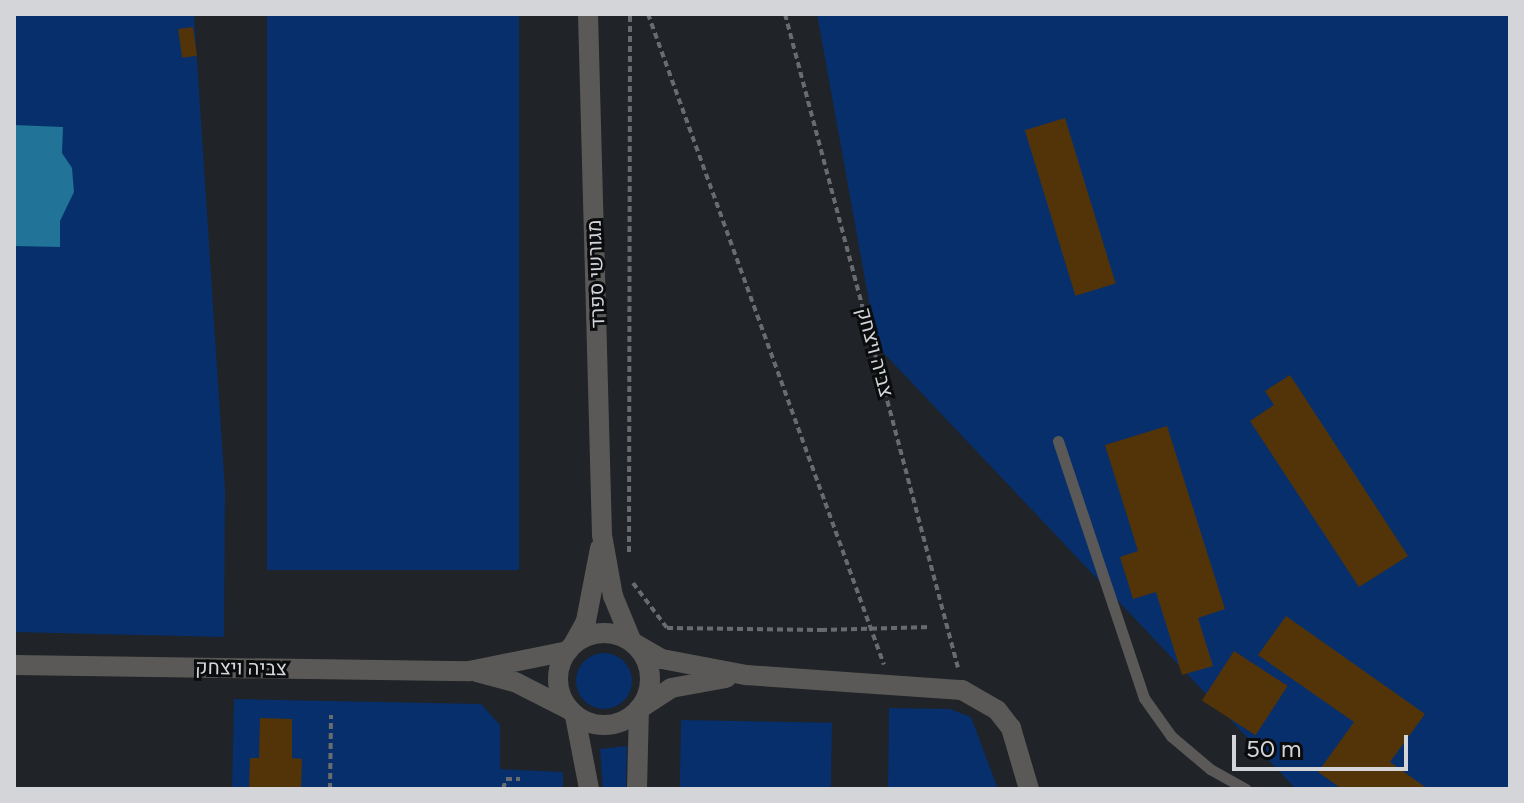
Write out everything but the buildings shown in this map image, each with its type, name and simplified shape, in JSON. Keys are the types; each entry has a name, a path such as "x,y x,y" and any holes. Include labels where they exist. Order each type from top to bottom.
{"street":[{"name":"מגורשי ספרד","path":"588,14 602,535 613,596 632,642"},
{"name":"מגורשי ספרד","path":"570,649 586,621 602,535"},
{"path":"589,789 573,713 559,673 570,649 605,632 632,642 662,659 746,675 891,682 962,690 997,710 1011,728 1029,789"},
{"path":"632,642 649,666 650,681 639,709 637,789"},
{"name":"צביה ויצחק","path":"469,671 570,649"},
{"name":"צביה ויצחק","path":"14,665 469,671 515,682 573,713"},
{"path":"573,713 604,725 639,709 655,694 681,685 746,675"}],"lane":[{"path":"1058,441 1144,698 1171,736 1231,786 1246,789"}],"path":[{"path":"629,563 630,14"},
{"path":"648,14 891,682"},
{"name":"צביה ויצחק","path":"785,14 962,690"},
{"path":"629,578 667,628 821,630 931,627"},
{"path":"330,789 331,715"},
{"path":"503,789 506,779 520,779"}],"shaded area":[{"path":"14,14 194,14 225,490 224,637 14,632"},
{"path":"267,14 519,14 519,570 267,570"},
{"path":"817,14 1510,14 1510,789 1296,789 877,346"},
{"path":"14,125 63,127 62,153 72,168 74,192 60,221 60,247 14,246"},
{"path":"604,653 624,661 632,681 624,701 604,709 584,701 576,681 584,661"},
{"path":"234,699 481,704 500,725 500,769 563,772 563,789 232,789"},
{"path":"889,708 950,709 971,717 998,789 888,789"},
{"path":"681,720 832,723 831,789 680,789"},
{"path":"627,746 626,789 603,789 600,749"}]}
